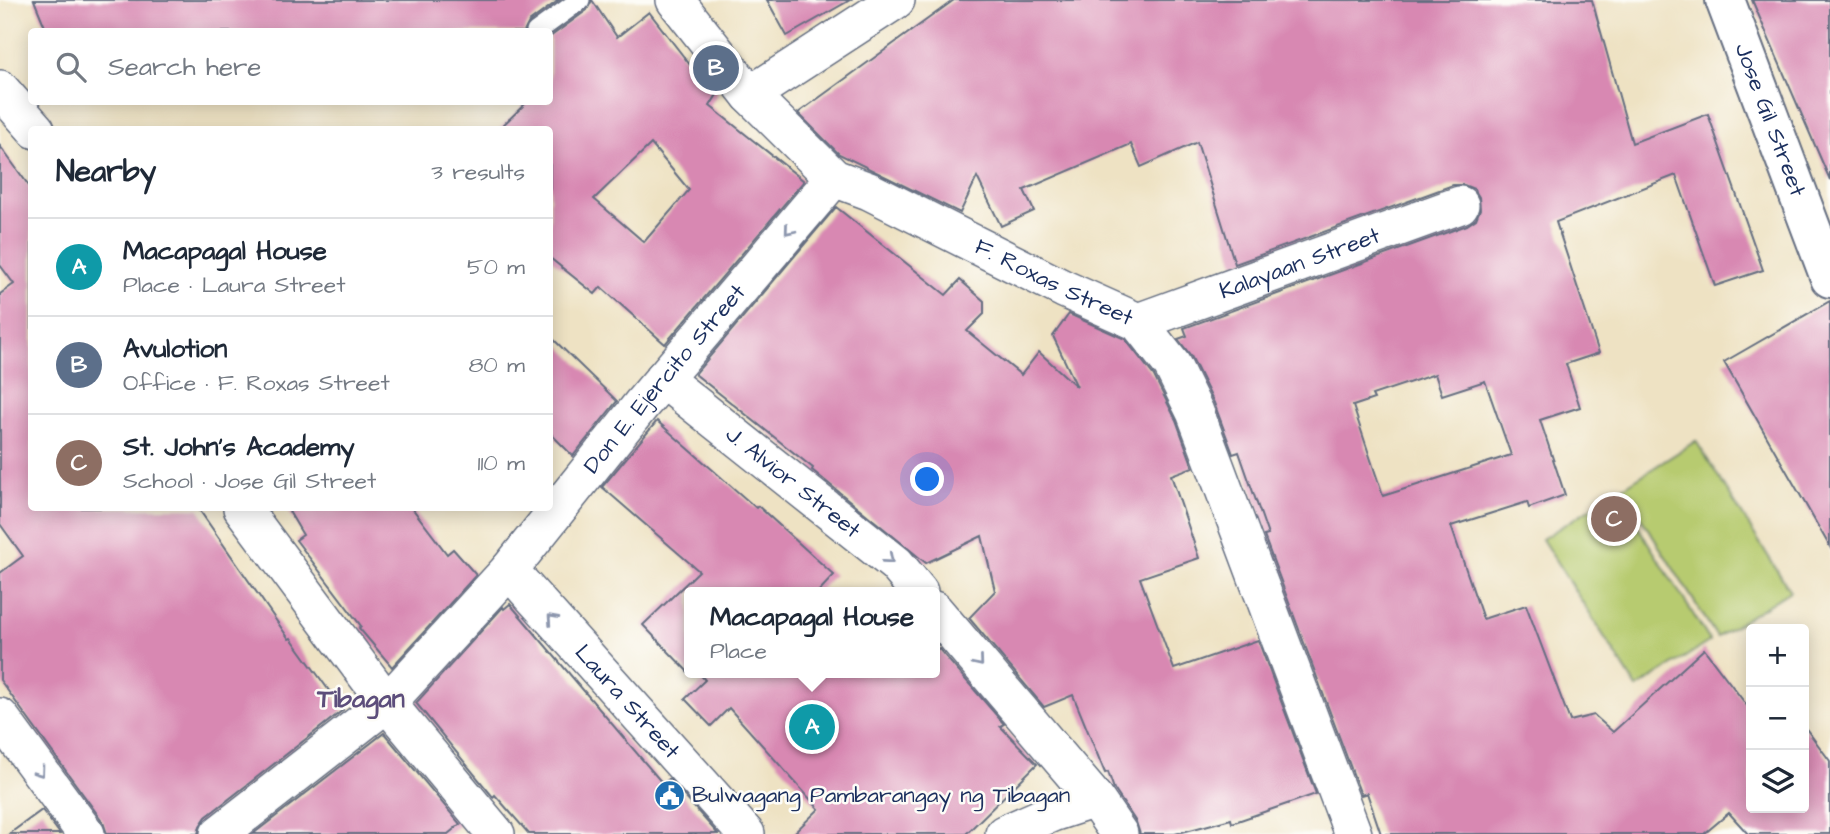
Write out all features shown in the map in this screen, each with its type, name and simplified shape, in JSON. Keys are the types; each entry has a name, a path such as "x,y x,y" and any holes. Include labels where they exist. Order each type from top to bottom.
{"street":[{"name":"F. Roxas Street","path":"675,0 750,95 834,178 869,191 1064,289 1138,322 1172,365 1195,412 1353,834"},
{"path":"750,95 896,0"},
{"name":"Jose Gil Street","path":"1725,0 1830,277"},
{"path":"0,89 32,126"},
{"name":"Don E. Ejercito Street","path":"219,834 387,703 509,570 663,379 834,178"},
{"name":"Kalayaan Street","path":"1138,322 1460,205"},
{"name":"J. Alvior Street","path":"663,379 895,564 915,587"},
{"path":"244,511 387,703 496,834"},
{"name":"Laura Street","path":"509,570 746,834"},
{"path":"940,617 1095,799 1119,834"},
{"path":"0,717 86,834"},
{"path":"1004,834 1052,813 1095,799"}],"lane":[{"path":"542,28 580,0"}],"green space":[{"path":"1696,441 1790,591 1717,637 1622,488"},
{"path":"1616,492 1710,641 1637,688 1542,539"}],"building":[{"path":"34,0 559,0 529,22 526,28 45,28"},
{"path":"592,0 617,37 649,12 694,70 697,68 718,93 710,106 804,181 665,344 601,287 595,294 553,260 553,126 502,126 524,105 553,105 553,35 587,10","holes":["651,144 689,190 644,242 594,199"]},
{"path":"767,0 850,0 787,36"},
{"path":"954,0 1592,0 1632,143 1708,114 1763,270 1715,286 1676,175 1556,222 1599,353 1566,364 1580,407 1540,420 1565,495 1529,508 1527,502 1451,526 1483,619 1526,605 1570,721 1594,715 1613,732 1704,649 1746,704 1746,813 1809,813 1809,733 1830,761 1830,834 1748,834 1729,813 1704,834 1381,834 1367,793 1361,795 1264,536 1268,535 1239,452 1233,454 1214,403 1191,356 1178,339 1187,336 1184,328 1467,225 1476,219 1480,209 1479,197 1474,189 1453,185 1235,264 1197,142 1141,167 1131,144 1024,190 1034,211 1001,226 977,177 960,213 839,154 798,113","holes":["1435,374 1442,395 1485,381 1511,455 1383,496 1353,406 1374,399 1372,395"]},
{"path":"1752,0 1830,0 1830,180"},
{"path":"0,146 28,184 28,511 200,511 289,639 291,638 343,710 206,817 198,834 107,834 103,822 0,680 0,573 23,556 0,524 0,294 14,284 0,265"},
{"path":"836,207 946,295 960,280 984,301 984,314 967,331 1021,375 1039,352 1077,387 1053,336 1069,314 1125,339 1154,376 1176,420 1193,467 1171,475 1199,558 1140,578 1174,669 1258,640 1316,794 1232,823 1231,819 1175,834 1140,834 1136,822 1114,789 1108,772 1105,773 1073,695 1044,707 969,618 995,591 982,536 926,563 695,374"},
{"path":"1830,301 1830,547 1724,362"},
{"path":"553,339 617,401 573,456 553,436"},
{"path":"657,421 756,508 758,506 834,575 823,587 684,587 684,668 643,625 699,571 602,487"},
{"path":"289,511 414,511 447,554 453,549 476,575 392,667 359,628 361,626 296,540 303,535"},
{"path":"510,604 663,784 669,779 718,834 529,834 495,795 493,797 416,703 503,607 504,609"},
{"path":"940,650 1004,724 1000,726 1037,764 966,834 793,834 819,809 729,708 711,726 685,699 705,680 703,678 940,678"},
{"path":"384,733 460,824 448,834 253,834"},
{"path":"42,810 60,834 9,834"}],"place":[{"name":"Avulotion","path":"716,68"},
{"name":"St. John's Academy","path":"1614,519"},
{"name":"Macapagal House","path":"812,727"},
{"name":"Bulwagang Pambarangay ng Tibagan","path":"669,795"}],"district":[{"name":"Tibagan","path":"361,699"}]}
